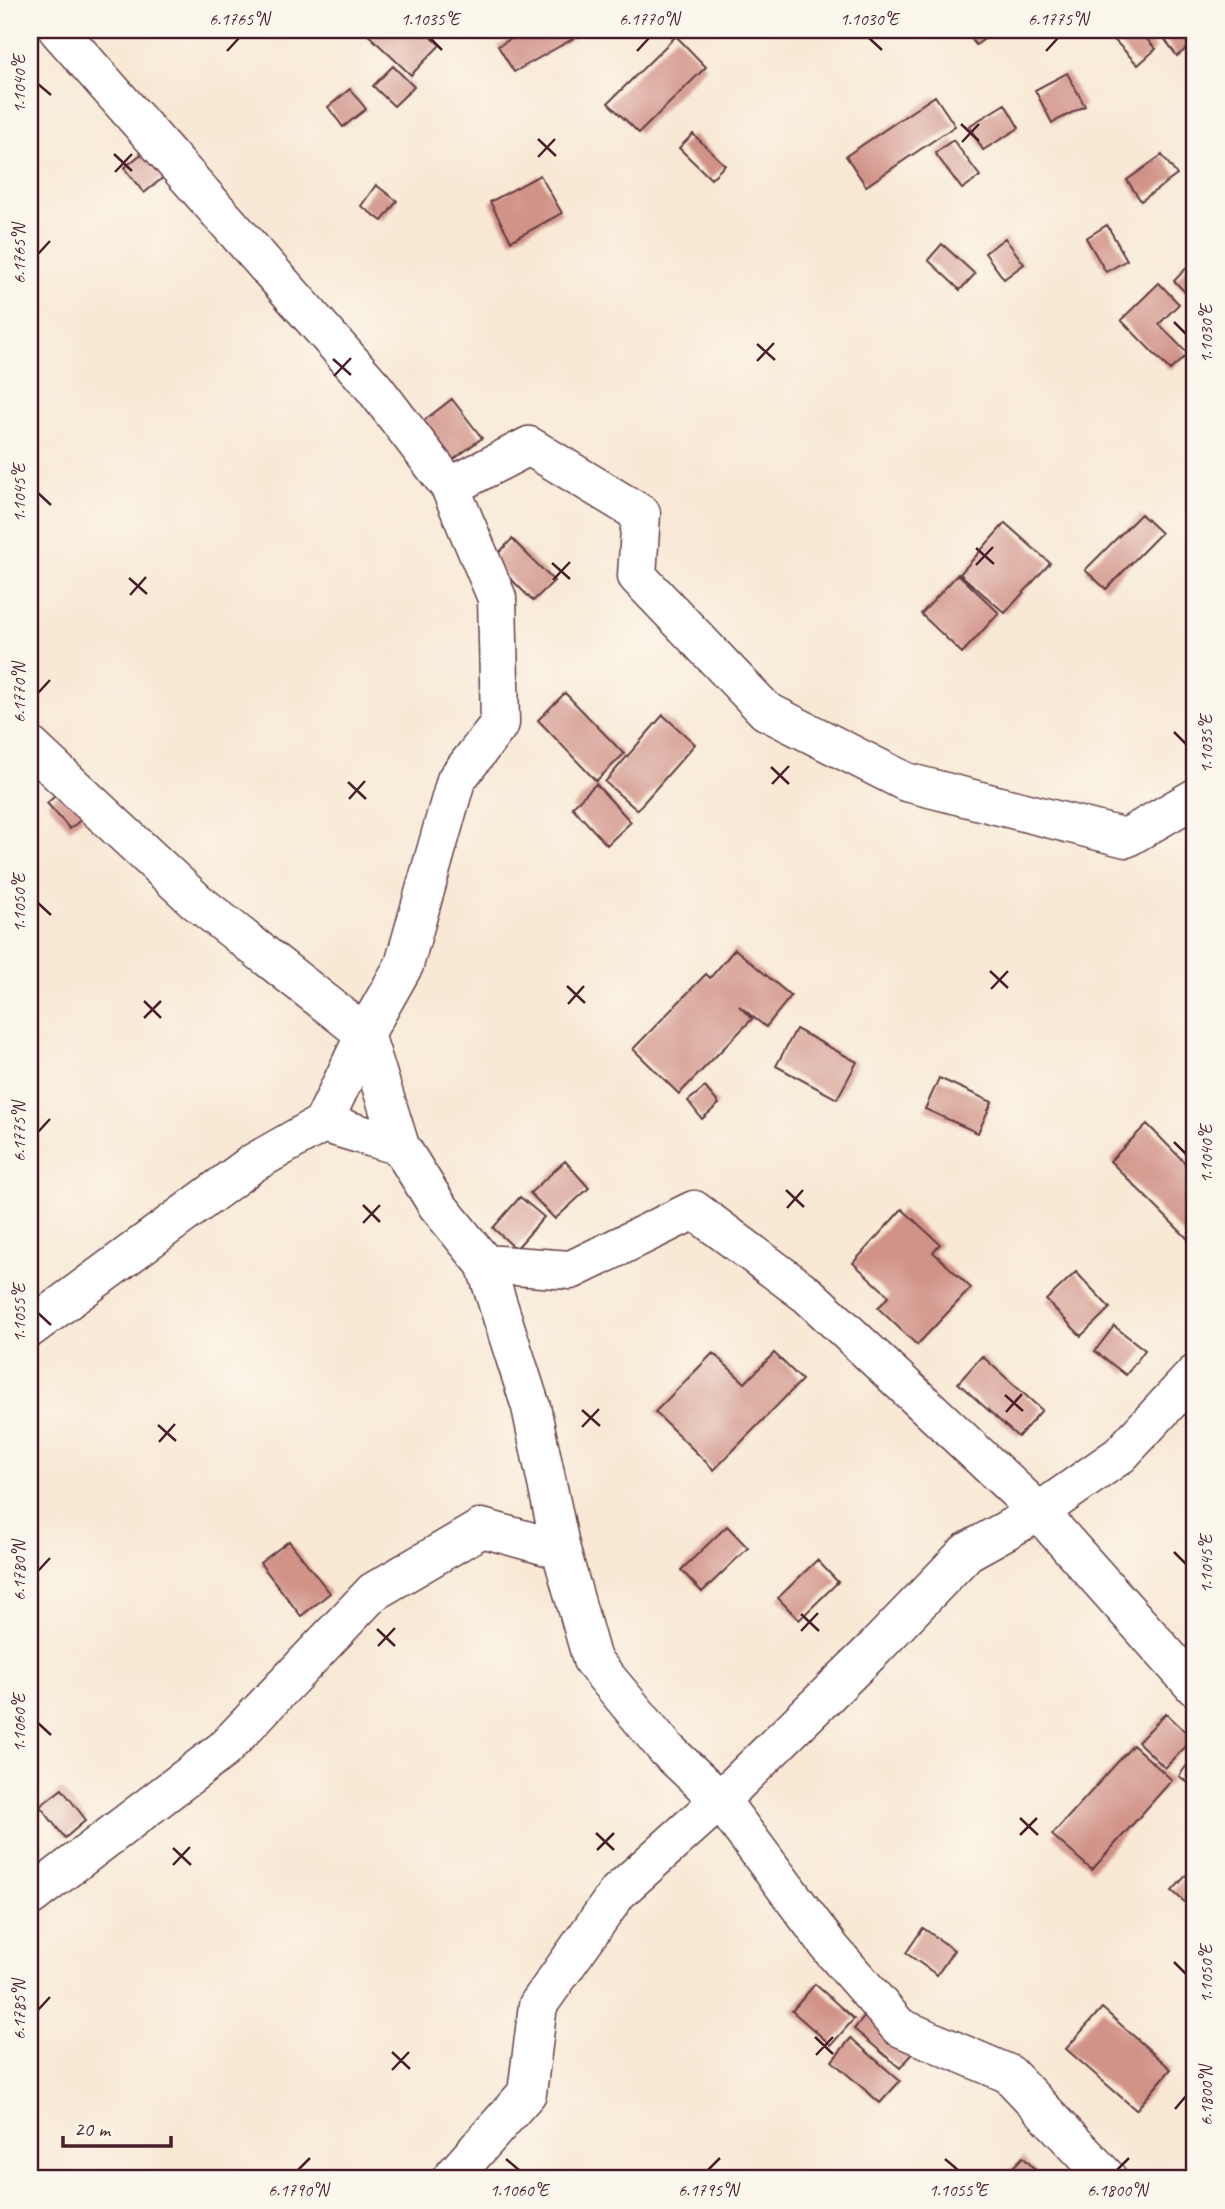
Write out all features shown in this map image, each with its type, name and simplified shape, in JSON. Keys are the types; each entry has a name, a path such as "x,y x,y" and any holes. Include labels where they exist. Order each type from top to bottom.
{"street":[{"path":"30,1328 253,1163 323,1123 365,1034 404,965 456,780 500,723 497,598 450,487 375,388 58,30"},
{"path":"450,487 529,446 641,514 637,576 766,711 906,782 1126,838 1195,798"},
{"path":"30,746 196,901 365,1034 400,1146 437,1205 485,1265 531,1407 561,1550 592,1660 666,1749 720,1800 832,1950 899,2026 1009,2074 1108,2179"},
{"path":"323,1123 400,1146"},
{"path":"485,1265 571,1270 694,1210 808,1295 1040,1512 1195,1687"},
{"path":"452,2179 527,2093 538,2005 618,1892 720,1800 967,1552 1040,1512 1120,1455 1195,1374"},
{"path":"30,1897 224,1749 373,1592 482,1528 561,1550"}],"building":[{"path":"363,30 423,30 440,45 411,75"},
{"path":"527,30 582,30 583,33 514,72 498,46"},
{"path":"964,30 997,30 976,45"},
{"path":"1105,30 1138,30 1156,49 1138,65"},
{"path":"1164,30 1195,30 1195,42 1177,56 1160,33"},
{"path":"676,36 706,67 639,133 608,103"},
{"path":"393,66 414,87 394,106 373,86"},
{"path":"1067,73 1085,106 1052,123 1035,90"},
{"path":"350,89 366,109 343,127 328,107"},
{"path":"935,96 955,126 866,186 846,156"},
{"path":"1005,104 1019,128 983,150 969,126"},
{"path":"171,130 191,155 144,193 124,168"},
{"path":"693,134 725,165 711,179 679,148"},
{"path":"953,140 980,176 962,189 935,153"},
{"path":"1162,155 1177,175 1141,201 1127,180"},
{"path":"540,175 562,213 511,241 490,202"},
{"path":"376,185 397,201 382,221 361,206"},
{"path":"1107,225 1127,260 1106,272 1086,238"},
{"path":"1005,238 1024,264 1004,279 985,253"},
{"path":"942,244 975,274 960,290 928,260"},
{"path":"1195,259 1195,284 1186,293 1174,281"},
{"path":"1159,283 1179,304 1159,324 1188,354 1170,370 1121,320"},
{"path":"452,399 482,438 442,468 413,429"},
{"path":"1141,514 1161,533 1106,589 1085,570"},
{"path":"1005,523 1050,563 1005,613 960,574"},
{"path":"512,539 554,581 533,601 492,560"},
{"path":"958,574 999,613 962,653 921,614"},
{"path":"565,693 624,754 596,781 538,720"},
{"path":"663,715 695,744 637,810 605,782"},
{"path":"596,784 631,822 607,845 572,807"},
{"path":"68,785 91,811 70,829 47,803"},
{"path":"735,949 791,996 766,1027 739,1006 752,1019 679,1094 633,1049 706,974 710,978"},
{"path":"796,1029 857,1062 837,1099 776,1066"},
{"path":"939,1078 992,1102 978,1133 925,1109"},
{"path":"705,1087 719,1104 702,1119 688,1101"},
{"path":"1147,1124 1195,1173 1195,1246 1110,1161"},
{"path":"565,1161 589,1188 555,1219 530,1193"},
{"path":"520,1197 544,1217 516,1249 493,1228"},
{"path":"902,1209 940,1244 933,1252 971,1288 917,1345 878,1308 889,1296 853,1263"},
{"path":"1076,1272 1110,1308 1081,1336 1046,1300"},
{"path":"1114,1326 1145,1350 1126,1375 1095,1351"},
{"path":"713,1353 745,1383 774,1353 802,1380 714,1470 655,1412"},
{"path":"982,1356 1042,1410 1018,1437 958,1383"},
{"path":"727,1526 748,1548 702,1592 681,1570"},
{"path":"289,1541 330,1593 301,1616 260,1563"},
{"path":"817,1560 838,1582 799,1620 778,1598"},
{"path":"1166,1713 1193,1739 1165,1768 1138,1742"},
{"path":"1133,1745 1172,1780 1092,1870 1052,1835"},
{"path":"1195,1754 1195,1788 1179,1776"},
{"path":"62,1789 86,1820 65,1838 40,1806"},
{"path":"1190,1871 1195,1875 1195,1911 1172,1891"},
{"path":"923,1928 954,1950 937,1975 906,1953"},
{"path":"815,1984 854,2019 831,2045 792,2011"},
{"path":"872,2008 918,2048 900,2068 854,2029"},
{"path":"1102,2008 1171,2069 1136,2110 1066,2049"},
{"path":"851,2038 900,2081 880,2103 832,2061"},
{"path":"1023,2157 1044,2179 1001,2179"}]}
